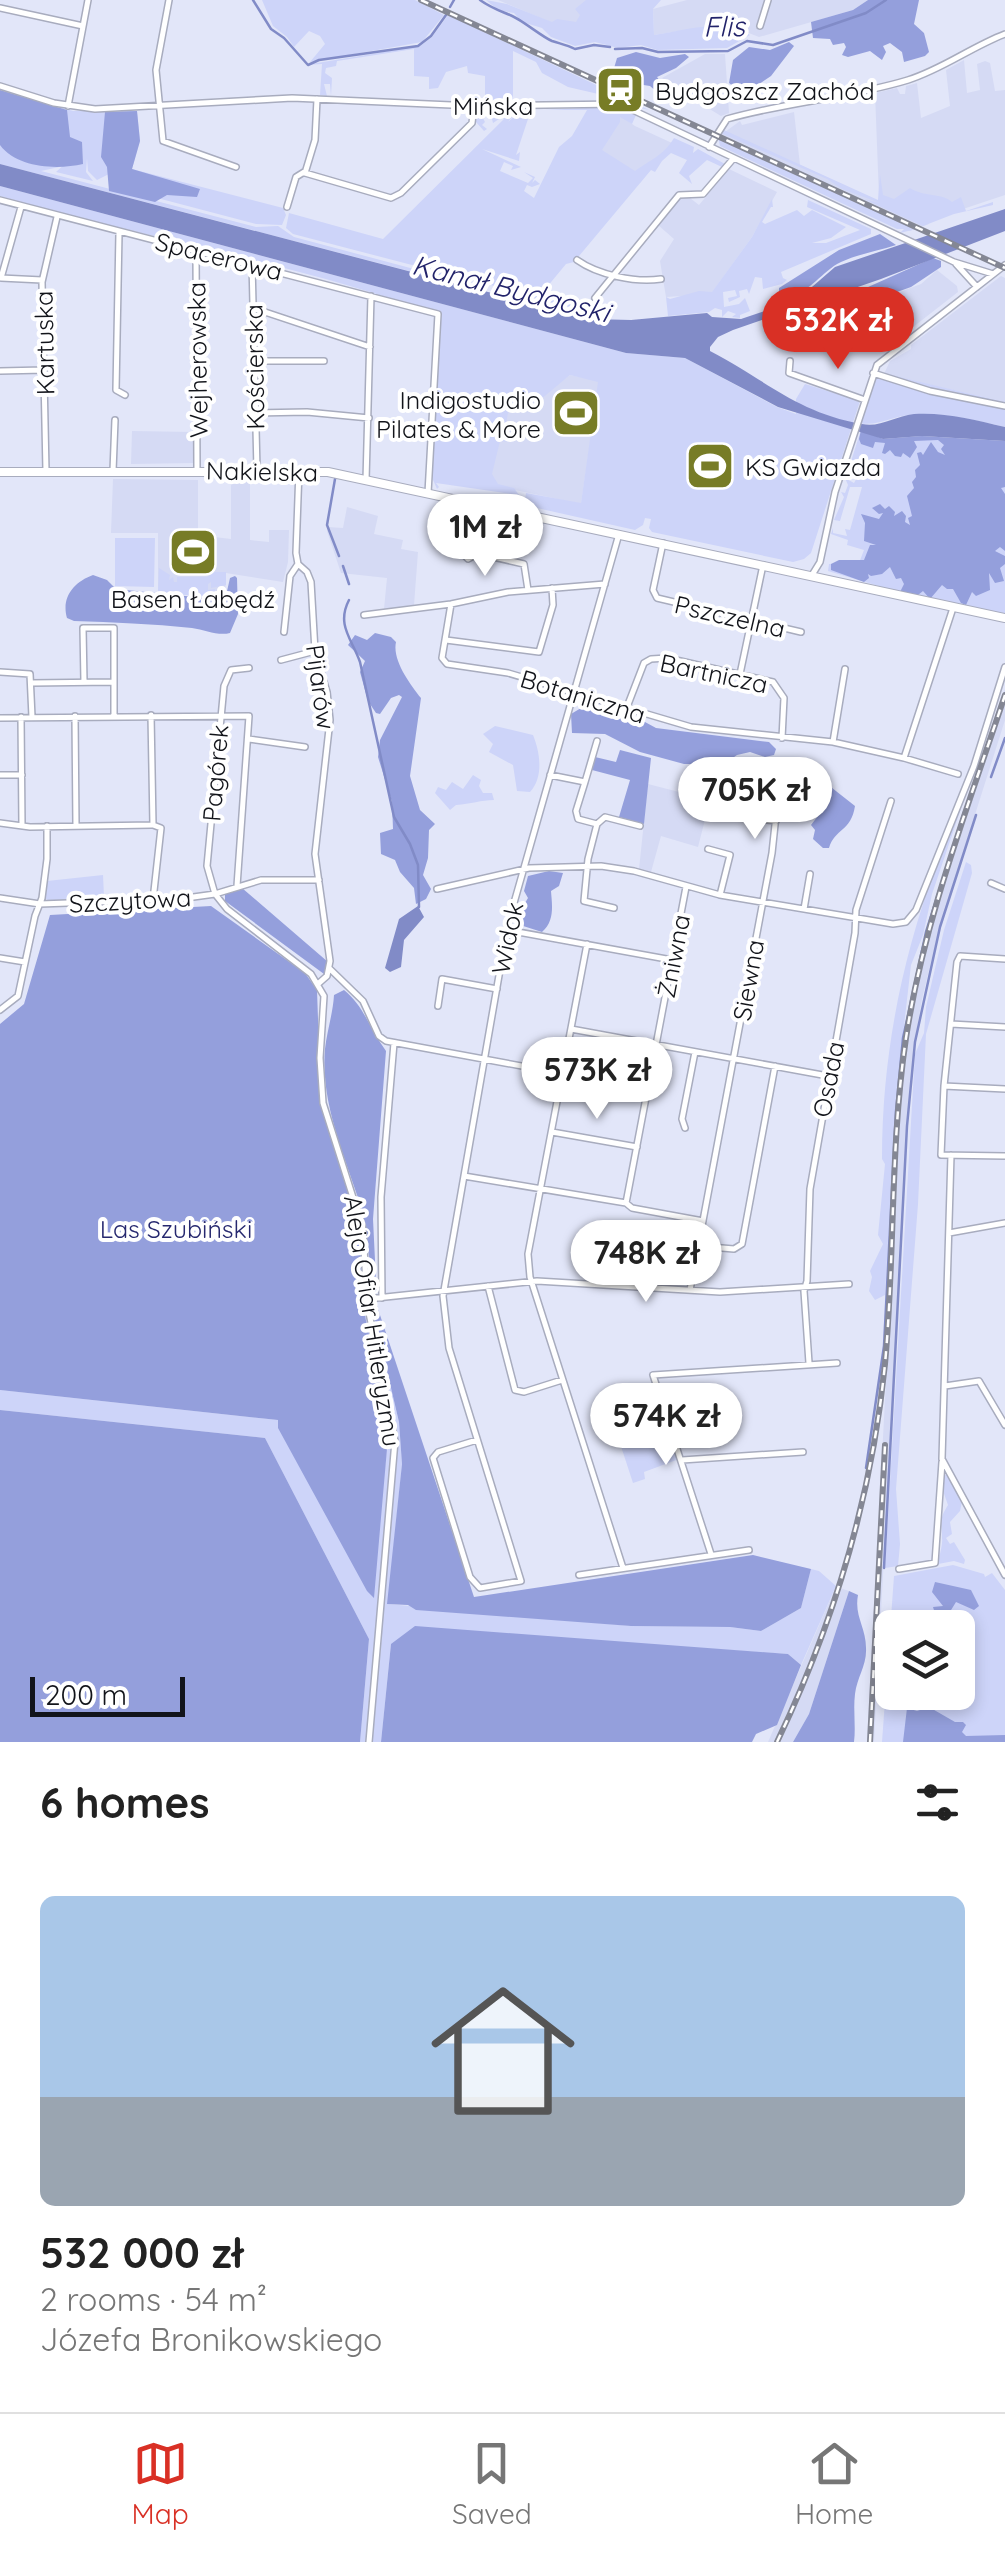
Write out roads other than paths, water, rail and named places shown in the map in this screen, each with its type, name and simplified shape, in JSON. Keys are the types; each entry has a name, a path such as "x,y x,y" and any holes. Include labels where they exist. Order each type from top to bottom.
{"main road":[{"name":"Nakielska","path":"0,472 298,470 428,492 763,565 826,575 1005,618"}],"street":[{"path":"68,106 88,0"},
{"path":"169,0 156,70 165,143 236,167"},
{"path":"760,26 768,0"},
{"path":"0,8 83,26"},
{"path":"709,147 727,119 902,82 934,72 1004,34 1005,44"},
{"name":"Mińska","path":"0,86 68,106 102,109 317,99 474,106 620,104 952,261 994,274"},
{"path":"287,207 296,177 304,172 315,140 317,99"},
{"path":"304,172 396,198 472,123 474,106"},
{"path":"594,298 679,195 702,194 733,159"},
{"name":"Spacerowa","path":"0,200 438,314 428,492"},
{"path":"21,206 0,278 42,280"},
{"name":"Kartuska","path":"46,471 42,280 57,217"},
{"path":"119,232 116,390 124,395"},
{"name":"Wejherowska","path":"196,250 197,470"},
{"path":"578,260 590,268 644,281 661,279"},
{"name":"Mińska","path":"952,261 979,285"},
{"name":"Kościerska","path":"252,264 256,470"},
{"path":"812,575 820,562 835,492 873,373 880,362 1005,265"},
{"path":"976,270 979,285"},
{"path":"366,480 371,296"},
{"path":"252,308 370,347"},
{"path":"254,361 324,361"},
{"path":"790,361 789,373 865,400"},
{"path":"0,371 44,370"},
{"path":"873,373 930,391 1005,406"},
{"path":"254,413 307,412 369,418"},
{"path":"113,471 114,420"},
{"name":"Pijarów","path":"298,470 298,564 311,582 315,652 327,692 330,720 316,854 329,968"},
{"name":"Widok","path":"477,1440 438,1452 433,1458 470,1577 478,1587 522,1581 448,1346 444,1291 507,930 619,534"},
{"name":"Pszczelna","path":"663,543 655,596 801,632"},
{"path":"478,554 524,564 528,590"},
{"path":"284,632 290,576 298,564"},
{"path":"740,674 763,565"},
{"path":"364,615 528,590 605,584"},
{"path":"451,604 446,640 540,651 553,605 552,588"},
{"path":"904,758 953,608"},
{"path":"84,682 83,628 114,628 114,716"},
{"name":"Botaniczna","path":"446,640 442,658 447,664 508,673 690,728 832,742 958,774"},
{"path":"281,660 315,652"},
{"name":"Bartnicza","path":"627,707 643,666 651,659 664,657 769,679 781,690 782,738"},
{"path":"437,889 523,868 589,865 628,870 720,895 804,910 898,924 909,921 974,766 1005,666"},
{"name":"Pagórek","path":"216,894 208,874 207,856 221,714 228,673 248,668"},
{"path":"832,742 845,669"},
{"path":"0,672 27,672 32,717"},
{"path":"31,684 114,682"},
{"path":"151,715 153,825"},
{"path":"75,716 76,826"},
{"path":"0,718 249,716 237,886"},
{"path":"22,718 22,826"},
{"path":"248,739 305,747"},
{"path":"597,741 576,816 597,824"},
{"path":"0,775 22,775"},
{"path":"550,775 585,782"},
{"name":"Siewna","path":"690,1290 762,902 779,787"},
{"name":"Osada","path":"808,1363 805,1287 814,1154 856,910 891,801"},
{"path":"706,813 776,821"},
{"path":"614,908 584,901 597,824 605,816 640,826"},
{"path":"0,823 161,828 153,900"},
{"path":"0,1010 18,996 34,916 40,904 47,826"},
{"path":"708,848 730,855 720,895"},
{"path":"804,910 810,874"},
{"name":"Szczytowa","path":"0,898 40,904 153,900 216,894 261,880 319,880"},
{"path":"991,883 1005,889"},
{"name":"Żniwna","path":"626,1203 686,886"},
{"path":"216,894 227,909 319,983 329,968 363,1001 379,1036 394,1043 646,1089"},
{"path":"507,930 672,960"},
{"path":"586,944 528,1252 532,1282 623,1568"},
{"path":"1005,959 960,956 944,1086 941,1155 1005,1156"},
{"path":"0,958 25,962"},
{"path":"438,1006 442,979 496,989"},
{"name":"Aleja Ofiar Hitleryzmu","path":"319,983 326,1006 320,1051 323,1099 363,1229 367,1299 395,1441 370,1742"},
{"path":"951,1024 1005,1027"},
{"path":"571,1029 828,1076"},
{"path":"382,1298 381,1197 394,1043"},
{"path":"685,1128 682,1119 694,1052"},
{"path":"698,1246 734,1249 742,1244 775,1066"},
{"path":"944,1086 1005,1089"},
{"path":"552,1132 637,1147"},
{"path":"899,1570 934,1563 942,1460 951,1155"},
{"path":"464,1176 626,1203 632,1208 703,1221"},
{"path":"950,1233 1005,1224"},
{"path":"367,1299 532,1282 720,1292 849,1284"},
{"path":"488,1286 515,1390 524,1392 563,1380"},
{"path":"711,1554 653,1375 837,1363"},
{"path":"944,1386 980,1380 1005,1425"},
{"path":"682,1460 803,1452"},
{"path":"942,1460 1005,1575"},
{"path":"580,1575 750,1550"},
{"path":"995,1559 1005,1554"}],"waterway":[{"name":"Flis","path":"253,0 271,29 308,65 319,60 418,46 446,15"},
{"name":"Flis","path":"450,7 454,0"},
{"name":"Flis","path":"480,0 552,41 575,49 610,47"},
{"name":"Flis","path":"615,49 728,51 747,41 773,45 866,13 886,0"},
{"path":"335,479 327,525 339,556"},
{"path":"343,566 349,584"},
{"path":"349,600 345,625 360,662 394,817 418,865 419,907"},
{"path":"991,777 1005,738"},
{"path":"866,1468 884,1346 903,1038 926,932 964,812"},
{"path":"884,1568 907,1126 915,1042 940,927 976,815"}],"railway":[{"path":"421,0 1005,268"},
{"path":"777,1742 833,1605 871,1462 885,1364 897,1119 906,1038 935,907 1005,695"},
{"path":"870,1742 885,1445"}],"place":[{"name":"Bydgoszcz Zachód","path":"620,90"},
{"name":"Indigostudio Pilates & More","path":"576,413"},
{"name":"KS Gwiazda","path":"710,466"},
{"name":"Basen Łabędź","path":"193,552"}],"water label":[{"name":"Kanał Bydgoski","path":"511,288"}],"park label":[{"name":"Las Szubiński","path":"176,1228"}]}
